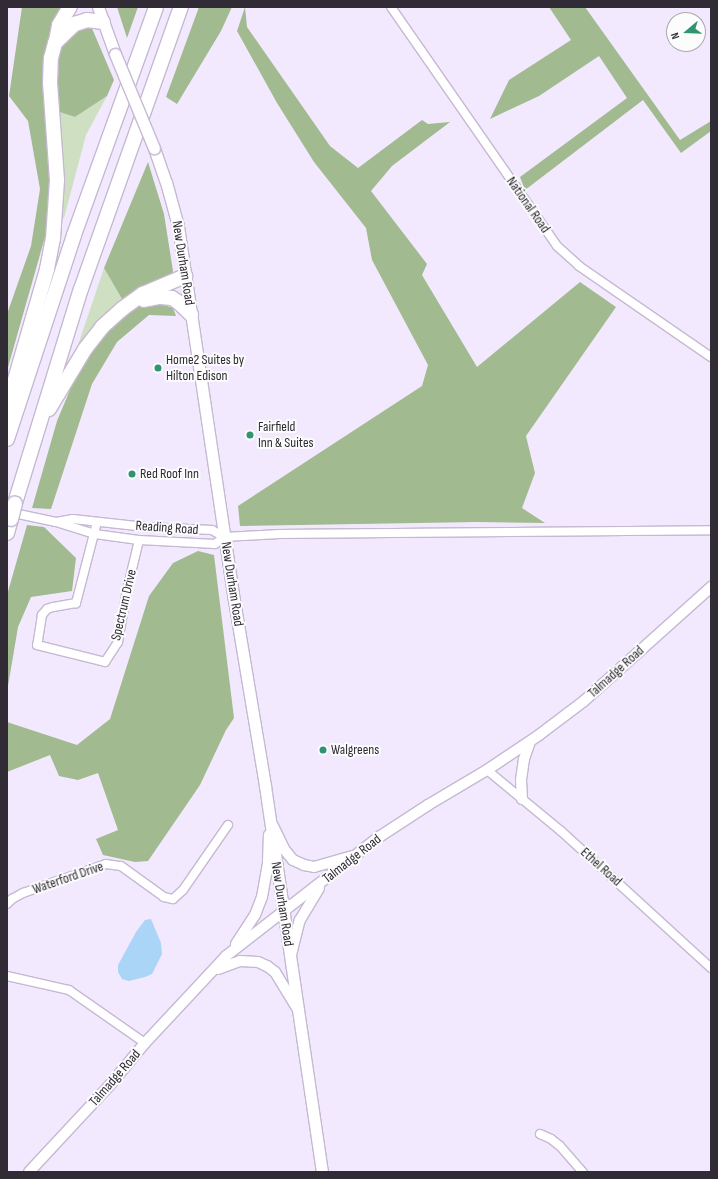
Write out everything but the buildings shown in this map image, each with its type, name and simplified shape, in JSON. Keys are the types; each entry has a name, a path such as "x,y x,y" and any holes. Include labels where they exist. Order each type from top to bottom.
{"highway":[{"path":"7,407 47,269 53,239 56,180 50,83 51,58 56,43 59,25 70,7"},
{"path":"7,439 74,235 156,7"},
{"path":"7,533 11,511 81,289 181,7"},
{"path":"56,43 75,24 87,20 103,22"},
{"path":"33,440 85,349 102,327 143,294 186,276"},
{"path":"130,303 151,298 166,297 175,300 191,314"}],"main road":[{"name":"New Durham Road","path":"98,7 115,54 154,148 174,208 186,276 224,537 270,818 322,1172"}],"street":[{"name":"National Road","path":"391,7 557,246 578,266 711,357"},
{"path":"11,511 56,522"},
{"name":"Reading Road","path":"72,519 212,530 224,537 215,544 140,540 95,534 56,522 72,519"},
{"name":"Spectrum Drive","path":"97,522 76,603 53,606 42,615 37,645 105,662 118,642 127,590 140,540"},
{"path":"224,537 280,534 711,530"},
{"name":"Talmadge Road","path":"29,1172 110,1086 145,1043 226,956 379,837 428,804 487,770 530,742 584,701 711,587"},
{"path":"522,799 521,780 524,759 530,742"},
{"name":"Ethel Road","path":"487,770 561,831 711,968"},
{"path":"270,818 284,849 293,860 304,865 314,867 358,854"},
{"path":"226,956 247,930 262,897 268,862 270,818"},
{"name":"Waterford Drive","path":"7,904 12,899 23,893 106,864 121,866 164,897 173,899 183,890 228,824"},
{"path":"291,957 300,920 323,881"},
{"path":"212,971 228,964 240,961 258,962 275,972 298,1010"},
{"path":"7,976 69,990 145,1043"},
{"path":"540,1134 551,1139 560,1146 583,1172"}],"green space":[{"path":"22,7 64,7 43,60 52,180 50,211 45,237 7,371 7,314 31,246 40,189 28,121 9,96"},
{"path":"117,7 138,7 127,38"},
{"path":"199,7 232,7 221,31 177,104 166,97"},
{"path":"245,7 247,27 330,146 358,168 422,120 428,124 450,122 392,166 371,191 427,264 422,275 477,367 580,282 616,307 526,436 535,473 522,508 545,523 477,522 240,526 238,506 422,386 428,365 372,260 366,228 314,162 277,103 237,31"},
{"path":"549,7 585,7 680,140 711,121 711,131 681,153 643,100 525,190 520,177 627,98 599,56 539,96 490,119 509,80 571,40"},
{"path":"91,26 114,80 107,96 75,117 60,112 55,107 54,70 61,43 77,30"},
{"path":"107,96 86,135 64,218 60,217 55,107 75,117"},
{"path":"148,162 164,214 173,271 170,278 143,287 122,299 104,268"},
{"path":"104,268 122,299 77,348"},
{"path":"158,303 173,308 176,316 149,315 117,342 92,384 51,509 32,508 57,421 72,385 91,351 112,327 137,306"},
{"path":"27,525 44,527 76,558 72,591 31,597 18,627 7,692 7,595"},
{"path":"198,551 214,555 234,718 226,730 200,785 148,861 135,862 103,855 96,839 118,830 98,773 78,780 59,776 50,755 7,772 7,722 77,745 110,719 149,596 173,563"}],"water":[{"path":"151,919 161,943 162,954 152,974 129,981 122,979 118,972 118,965 136,932 145,920"}],"place":[{"name":"Home2 Suites by Hilton Edison","path":"158,368"},
{"name":"Fairfield Inn & Suites","path":"250,435"},
{"name":"Red Roof Inn","path":"132,474"},
{"name":"Walgreens","path":"323,750"}]}
